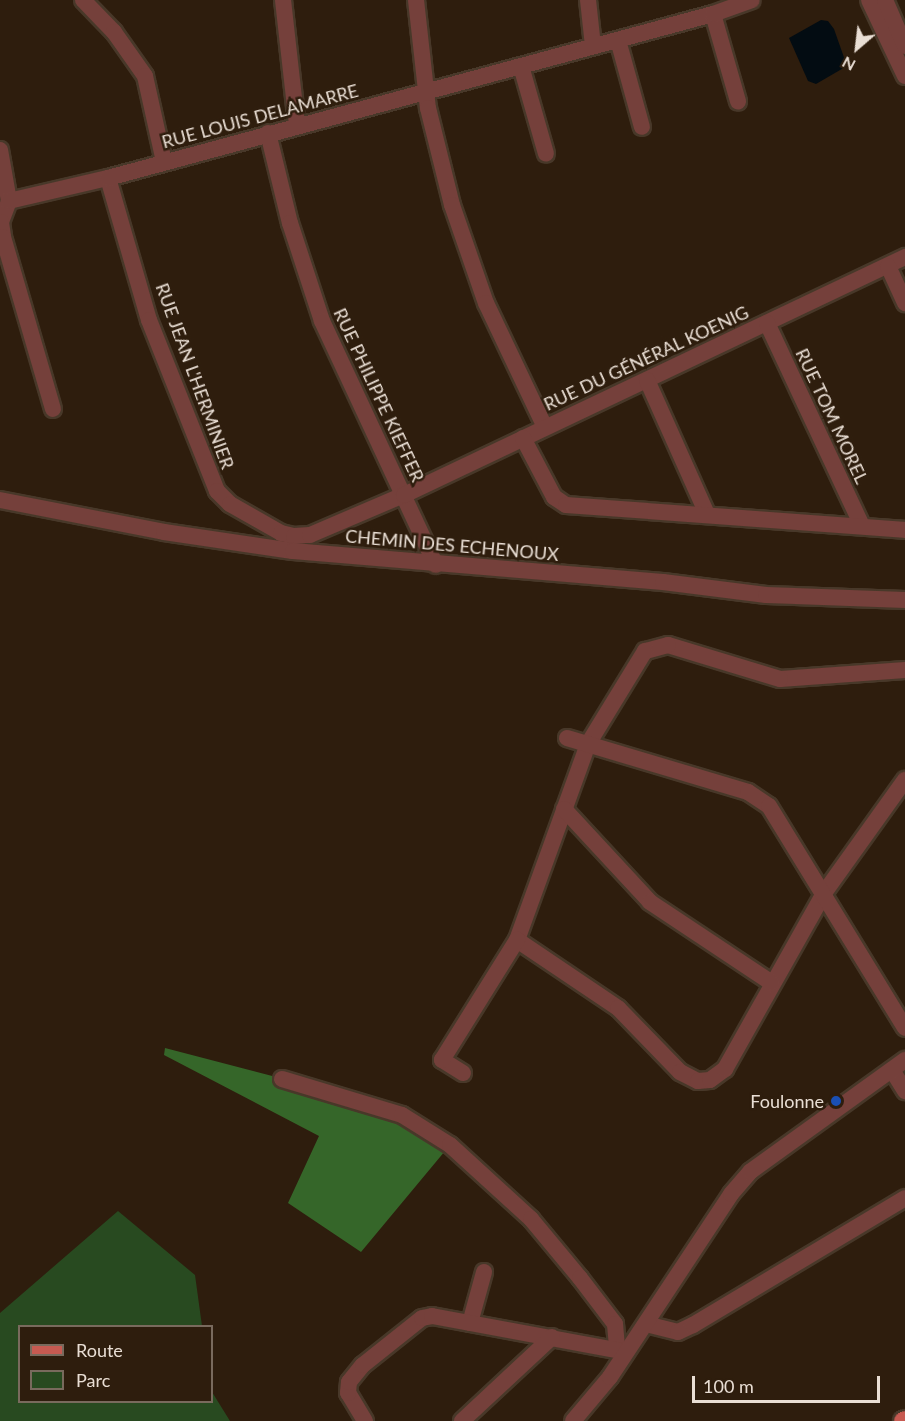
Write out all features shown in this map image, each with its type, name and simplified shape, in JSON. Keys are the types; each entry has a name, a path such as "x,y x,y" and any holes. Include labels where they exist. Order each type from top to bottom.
{"street":[{"path":"83,0 114,32 145,76 164,162"},
{"path":"283,0 297,124"},
{"path":"416,0 427,91 442,165 474,271 545,427"},
{"path":"588,0 593,46"},
{"name":"RUE LOUIS DELAMARRE","path":"9,201 108,178 297,124 714,14 752,0"},
{"path":"869,0 905,76"},
{"path":"885,0 905,46"},
{"path":"714,14 738,101"},
{"path":"618,39 642,127"},
{"path":"521,66 546,153"},
{"name":"RUE PHILIPPE KIEFFER","path":"268,133 290,223 322,321 436,565"},
{"path":"0,150 9,201 1,222 3,237 31,344 53,409"},
{"name":"RUE JEAN L'HERMINIER","path":"108,178 149,320 192,434 222,498 281,533 294,536 310,535 404,495"},
{"name":"RUE DU GÉNÉRAL KOENIG","path":"404,495 905,257"},
{"path":"888,266 905,303"},
{"name":"RUE TOM MOREL","path":"767,323 862,526"},
{"path":"647,381 707,514"},
{"path":"523,438 554,497 566,505 905,530"},
{"name":"CHEMIN DES ECHENOUX","path":"0,500 253,546 436,565 663,582 766,595 905,600"},
{"path":"463,1073 442,1060 517,940 588,744 641,656 658,645 780,679 905,670"},
{"path":"567,738 760,798 778,817 905,1028"},
{"path":"517,940 618,1008 681,1072 698,1080 710,1080 725,1069 772,982 824,894 905,780"},
{"path":"564,809 650,902 772,982"},
{"path":"573,1421 622,1350 646,1324 731,1194 751,1171 898,1065 905,1091"},
{"path":"282,1079 402,1115 450,1145 531,1219 615,1324 622,1350"},
{"path":"646,1324 678,1332 693,1325 905,1198"},
{"path":"470,1323 484,1272"},
{"path":"365,1421 348,1393 349,1382 363,1365 422,1318 470,1323 622,1350"},
{"path":"462,1421 552,1337"}],"green space":[{"path":"165,1048 334,1092 450,1145 361,1252 288,1203 319,1136 164,1055"},
{"path":"118,1211 195,1275 202,1325 18,1325 18,1403 213,1403 213,1394 230,1421 0,1421 0,1313"}],"shaded area":[{"path":"821,20 828,21 834,29 847,66 816,84 808,81 789,38"}],"place":[{"name":"Foulonne","path":"836,1101"}]}
